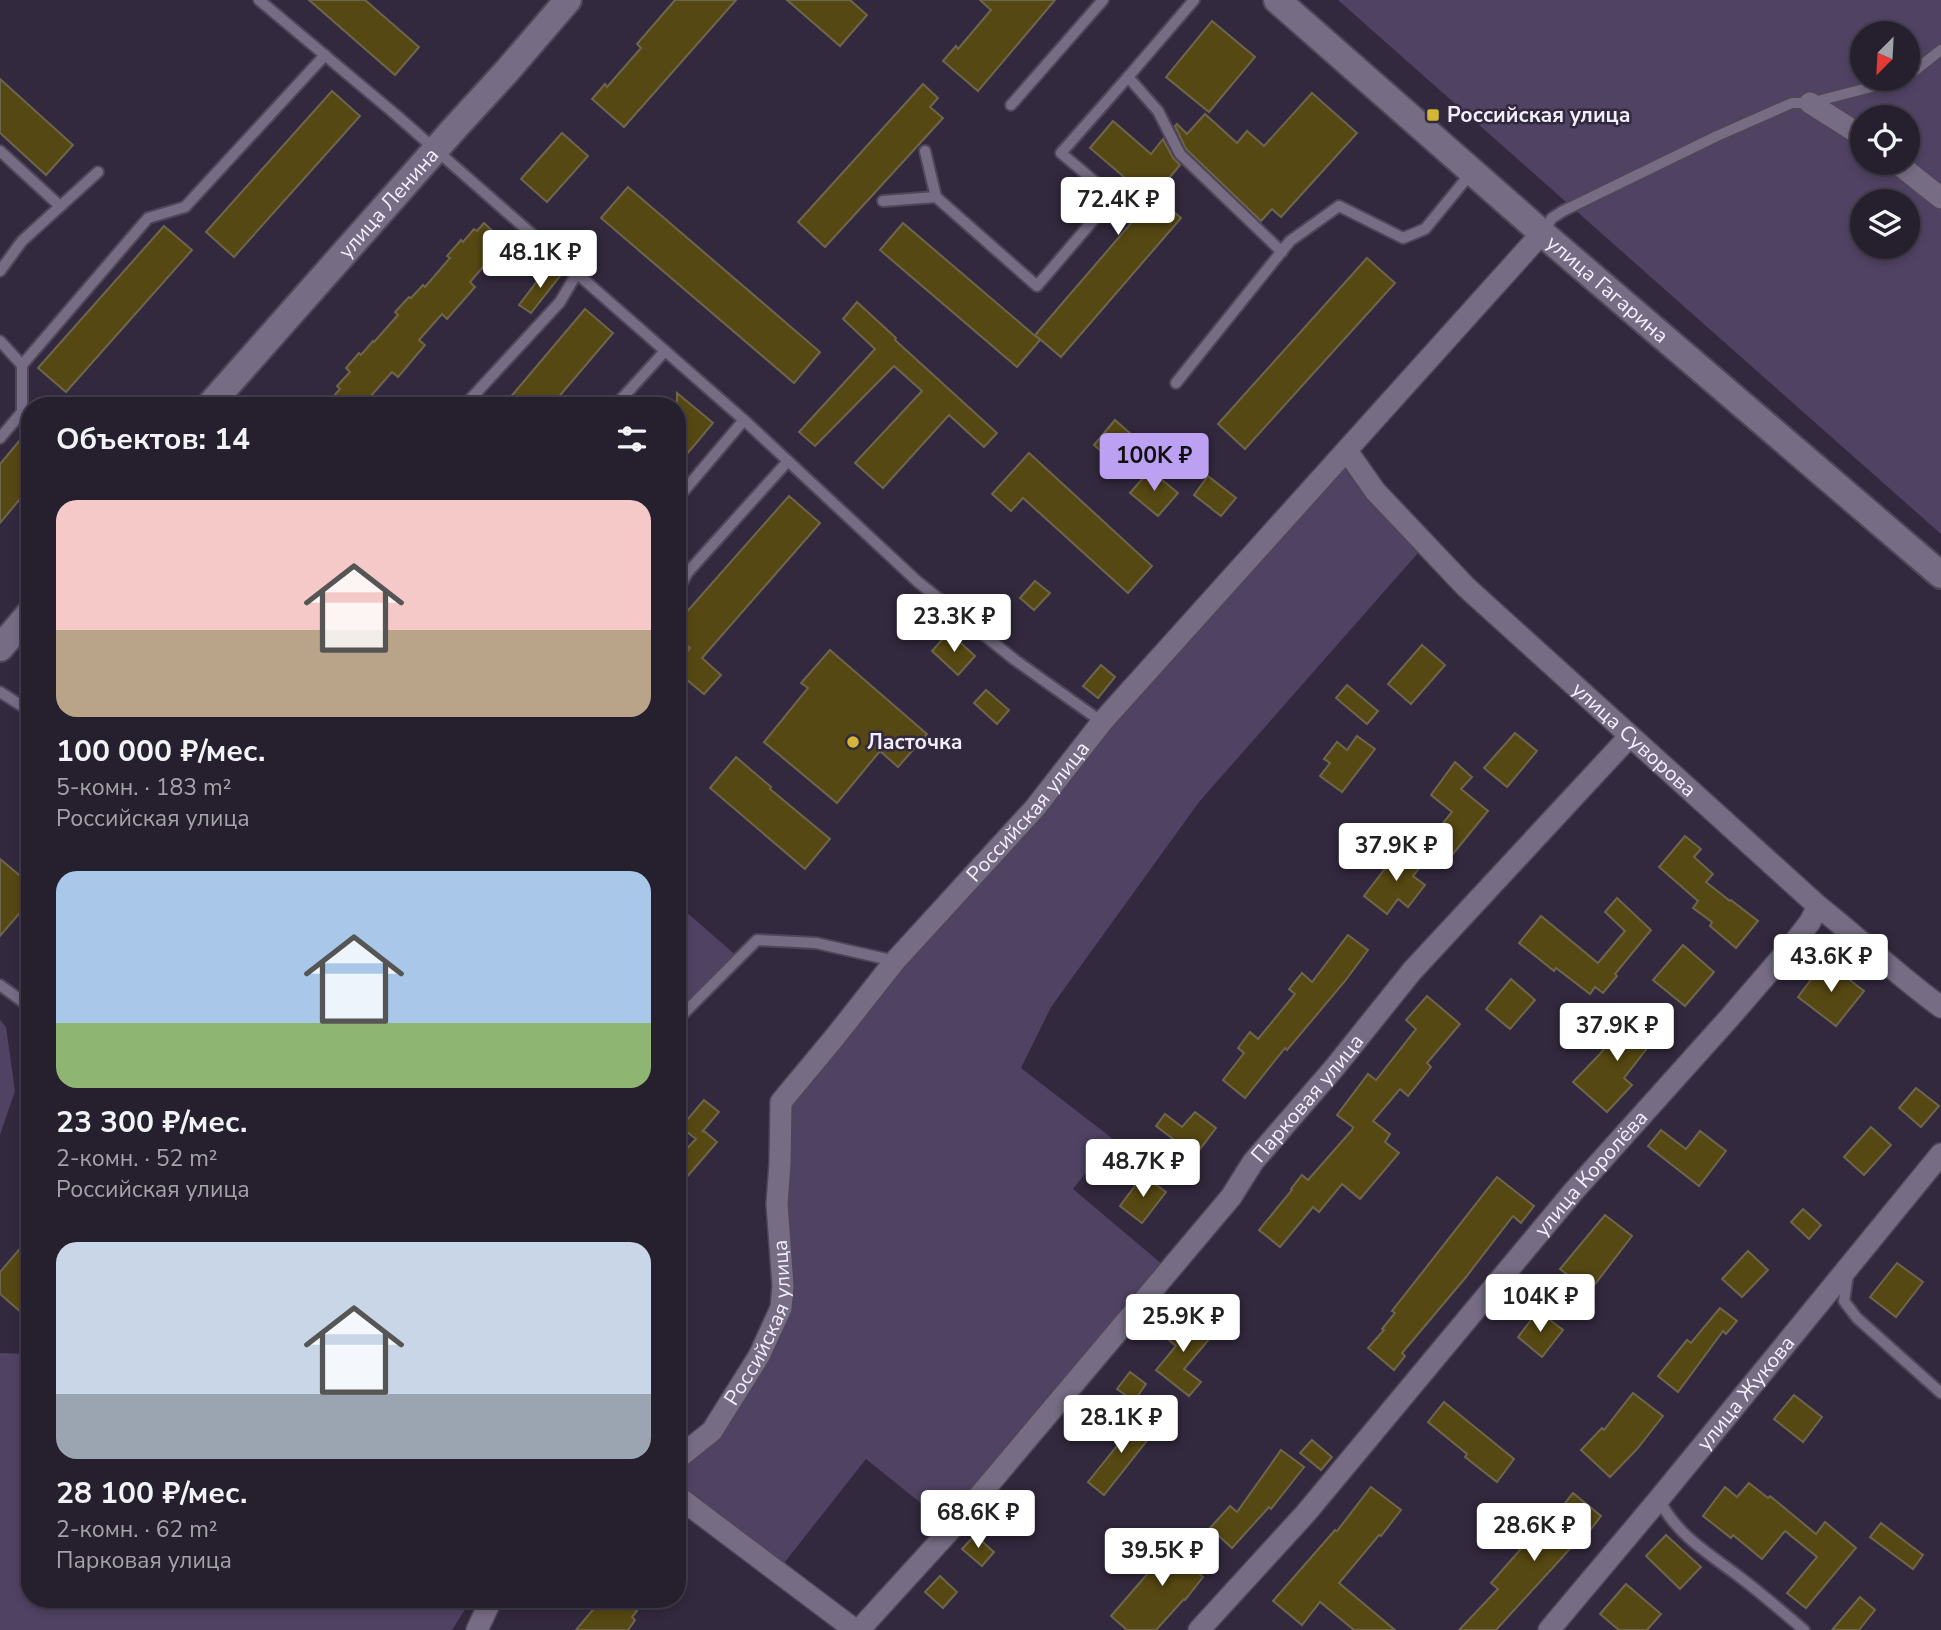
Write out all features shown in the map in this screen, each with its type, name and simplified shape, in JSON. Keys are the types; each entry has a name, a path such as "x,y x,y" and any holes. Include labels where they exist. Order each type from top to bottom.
{"street":[{"name":"улица Ленина","path":"217,397 568,0"},
{"name":"улица Гагарина","path":"1277,0 1542,233 1941,575"},
{"path":"1810,103 1850,128"},
{"path":"1912,175 1941,198"},
{"name":"Российская улица","path":"686,1452 712,1431 759,1356 781,1308 783,1286 776,1204 780,1163 780,1102 895,961 1035,808 1102,722 1542,233"},
{"name":"улица Суворова","path":"1347,451 1375,491 1466,587 1818,906 1913,987 1941,1007"},
{"path":"0,648 21,624"},
{"name":"Парковая улица","path":"857,1630 952,1528 1222,1208 1254,1162 1412,971 1630,736"},
{"name":"улица Королёва","path":"1199,1630 1306,1513 1573,1192 1793,944 1810,922 1818,906"},
{"name":"улица Жукова","path":"1549,1630 1941,1154"},
{"path":"686,1503 857,1630"},
{"path":"477,1630 487,1608"}],"lane":[{"path":"259,0 744,420 918,582 1015,660 1102,722"},
{"path":"1011,105 1102,0"},
{"path":"925,151 936,197 1037,286 1113,197 1061,153 1194,0"},
{"path":"1920,67 1941,50"},
{"path":"22,397 22,365 148,218 185,207 324,55"},
{"path":"1128,77 1158,111 1180,155 1282,252"},
{"path":"1542,233 1552,218 1563,211 1717,136 1792,103 1810,103 1856,91"},
{"path":"0,151 60,206"},
{"path":"1,268 22,242 98,172"},
{"path":"1176,383 1290,242 1339,206 1403,238 1425,229 1472,172"},
{"path":"883,201 936,197"},
{"path":"472,397 560,302 577,273"},
{"path":"0,341 22,365"},
{"path":"623,397 665,351"},
{"path":"0,438 21,413"},
{"path":"686,488 744,420"},
{"path":"686,569 788,461"},
{"path":"0,692 21,705"},
{"path":"686,1011 757,940 816,943 895,961"},
{"path":"0,985 21,1000"},
{"path":"1849,1268 1843,1301 1857,1318 1941,1393"},
{"path":"1659,1499 1667,1516 1695,1545 1742,1578 1804,1630"}],"shaded area":[{"path":"1338,0 1941,0 1941,534"},
{"path":"1347,451 1425,545 1199,802 1051,1007 1021,1068 1113,1139 1073,1189 1169,1270 952,1528 866,1459 777,1572 686,1503 686,1452 712,1431 781,1309 781,1102"},
{"path":"686,912 739,958 686,1011"},
{"path":"0,1020 6,1027 15,1091 0,1135"},
{"path":"0,1353 21,1354 21,1608 466,1608 452,1630 0,1630"}],"building":[{"path":"309,0 365,0 419,47 395,75"},
{"path":"675,0 736,0 624,127 592,99 605,84 607,87 641,48 637,44"},
{"path":"787,0 850,0 867,15 840,46"},
{"path":"980,0 1055,0 978,91 943,61 956,46 958,49 991,10"},
{"path":"1212,21 1255,57 1209,112 1166,77"},
{"path":"0,79 73,145 46,175 0,133"},
{"path":"923,84 938,98 930,107 943,118 825,247 798,222"},
{"path":"332,91 360,116 234,257 206,232"},
{"path":"1312,93 1357,133 1281,217 1272,209 1261,221 1186,149 1175,126 1177,124 1187,134 1205,114 1237,143 1247,131 1264,146"},
{"path":"1113,121 1151,154 1163,139 1180,165 1155,195 1181,218 1061,357 1035,335 1151,200 1090,148"},
{"path":"562,133 588,156 547,202 521,179"},
{"path":"628,187 820,352 794,383 601,218"},
{"path":"484,223 498,236 495,239 502,245 470,282 475,287 447,319 442,314 419,340 425,345 398,377 392,372 370,397 333,397 340,389 337,386 350,372 346,368 359,353 361,355 374,342 398,315 395,312 409,297 423,285 425,287 450,258 447,256 461,240 463,242 474,229 477,231"},
{"path":"903,223 1040,340 1017,367 880,250"},
{"path":"164,226 192,250 66,392 38,368"},
{"path":"1367,258 1395,283 1245,449 1218,424"},
{"path":"548,267 560,276 531,313 519,305"},
{"path":"857,302 997,433 984,447 949,415 883,488 855,463 922,391 894,366 815,446 799,432 875,349 843,319"},
{"path":"585,309 613,333 559,397 511,397"},
{"path":"686,400 713,423 686,455"},
{"path":"1115,420 1131,434 1110,459 1094,445"},
{"path":"21,439 21,498 0,523 0,464"},
{"path":"1029,453 1152,566 1128,593 1023,498 1011,511 992,494"},
{"path":"1150,470 1178,493 1158,516 1130,493"},
{"path":"1208,476 1236,498 1221,516 1194,495"},
{"path":"789,496 820,523 702,658 721,675 704,694 686,681 686,653 690,648 686,644 686,613"},
{"path":"1035,581 1050,593 1034,610 1020,598"},
{"path":"949,632 975,656 958,675 932,651"},
{"path":"1422,645 1445,665 1411,704 1388,684"},
{"path":"830,650 927,734 898,767 880,751 837,803 764,742 808,688 801,683"},
{"path":"1101,665 1115,677 1098,698 1083,686"},
{"path":"1347,685 1378,711 1367,724 1336,698"},
{"path":"986,690 1009,710 997,724 974,703"},
{"path":"1515,733 1537,751 1507,787 1484,768"},
{"path":"1357,736 1375,749 1342,792 1320,776 1330,763 1324,759 1337,742 1347,750"},
{"path":"736,757 830,839 805,869 710,788"},
{"path":"1455,762 1472,777 1461,789 1488,811 1448,860 1427,843 1452,812 1431,795"},
{"path":"1685,836 1701,849 1694,857 1713,874 1706,882 1758,921 1736,948 1710,926 1712,922 1693,908 1698,901 1659,867"},
{"path":"1401,848 1422,865 1413,876 1425,885 1408,907 1398,899 1387,914 1364,896"},
{"path":"0,859 21,876 21,912 0,936"},
{"path":"1617,898 1651,930 1603,993 1595,987 1590,994 1556,968 1554,971 1519,943 1541,916 1598,963 1625,931 1605,912"},
{"path":"1348,935 1368,950 1345,981 1245,1098 1223,1080 1244,1053 1238,1048 1250,1032 1258,1039 1295,994 1289,989 1302,973 1312,982"},
{"path":"1683,945 1714,972 1685,1006 1653,980"},
{"path":"1825,961 1864,991 1836,1026 1798,997"},
{"path":"1511,979 1535,1000 1510,1029 1486,1009"},
{"path":"1427,996 1460,1024 1427,1063 1431,1067 1408,1096 1400,1089 1373,1121 1390,1134 1385,1142 1399,1153 1360,1199 1342,1184 1319,1212 1313,1207 1280,1247 1259,1230 1302,1175 1308,1180 1352,1130 1353,1127 1337,1115 1368,1074 1376,1080 1416,1029 1406,1020"},
{"path":"1633,1012 1659,1033 1624,1078 1632,1085 1607,1112 1573,1082 1599,1055"},
{"path":"1916,1088 1939,1106 1921,1127 1899,1108"},
{"path":"704,1100 719,1112 702,1132 717,1142 686,1178 686,1150 696,1139 686,1131 686,1121"},
{"path":"1195,1112 1216,1128 1191,1161 1169,1144 1173,1139 1156,1126 1165,1114 1182,1127"},
{"path":"1871,1127 1891,1145 1864,1175 1844,1157"},
{"path":"1661,1130 1686,1149 1700,1131 1726,1151 1699,1186 1648,1146"},
{"path":"1143,1175 1166,1192 1142,1223 1120,1206"},
{"path":"1497,1177 1534,1206 1521,1223 1513,1216 1402,1353 1405,1356 1394,1370 1368,1348 1384,1330 1382,1329 1395,1313 1392,1311"},
{"path":"1803,1209 1821,1225 1809,1239 1791,1222"},
{"path":"1605,1215 1632,1236 1589,1292 1560,1269"},
{"path":"21,1248 21,1312 0,1294 0,1272"},
{"path":"1748,1251 1768,1270 1742,1297 1722,1279"},
{"path":"1897,1263 1923,1282 1896,1317 1870,1297"},
{"path":"1720,1308 1737,1321 1726,1334 1723,1331 1678,1392 1658,1376 1687,1340 1691,1343"},
{"path":"1538,1311 1563,1330 1542,1357 1518,1337"},
{"path":"1183,1314 1211,1337 1184,1369 1201,1382 1189,1396 1156,1370 1176,1346 1165,1337"},
{"path":"1130,1372 1146,1384 1134,1401 1117,1389"},
{"path":"1633,1393 1663,1416 1610,1477 1581,1450 1602,1428 1604,1430"},
{"path":"1794,1395 1822,1417 1803,1442 1774,1419"},
{"path":"1444,1402 1514,1459 1497,1482 1465,1457 1467,1454 1428,1422"},
{"path":"1131,1416 1153,1433 1104,1495 1088,1482 1120,1442 1114,1438"},
{"path":"1312,1440 1332,1457 1321,1470 1300,1453"},
{"path":"1281,1450 1304,1467 1271,1509 1269,1507 1232,1548 1210,1528 1230,1506 1237,1512"},
{"path":"1749,1483 1768,1498 1770,1496 1816,1534 1825,1522 1856,1548 1806,1608 1787,1593 1817,1557 1785,1531 1762,1559 1733,1535 1731,1538 1703,1516 1725,1487 1737,1497"},
{"path":"1371,1487 1401,1510 1339,1583 1395,1630 1354,1630 1320,1602 1302,1625 1273,1601 1335,1530 1337,1531"},
{"path":"1573,1493 1601,1516 1581,1542 1578,1540 1496,1630 1459,1630 1498,1589 1491,1583 1520,1550 1516,1546 1535,1526 1542,1532"},
{"path":"1881,1523 1923,1555 1913,1569 1870,1537"},
{"path":"1178,1533 1203,1551 1191,1567 1203,1577 1156,1630 1127,1630 1111,1616"},
{"path":"975,1535 994,1552 982,1566 962,1549"},
{"path":"1666,1535 1701,1567 1680,1589 1646,1556"},
{"path":"940,1576 957,1592 943,1608 925,1592"},
{"path":"1626,1584 1661,1614 1647,1630 1619,1630 1600,1614"},
{"path":"1860,1597 1875,1610 1859,1630 1832,1630"},
{"path":"594,1608 633,1608 637,1611 628,1630 576,1630"}],"place":[{"name":"Российская улица","path":"1433,115"},
{"name":"Ласточка","path":"853,742"}]}
